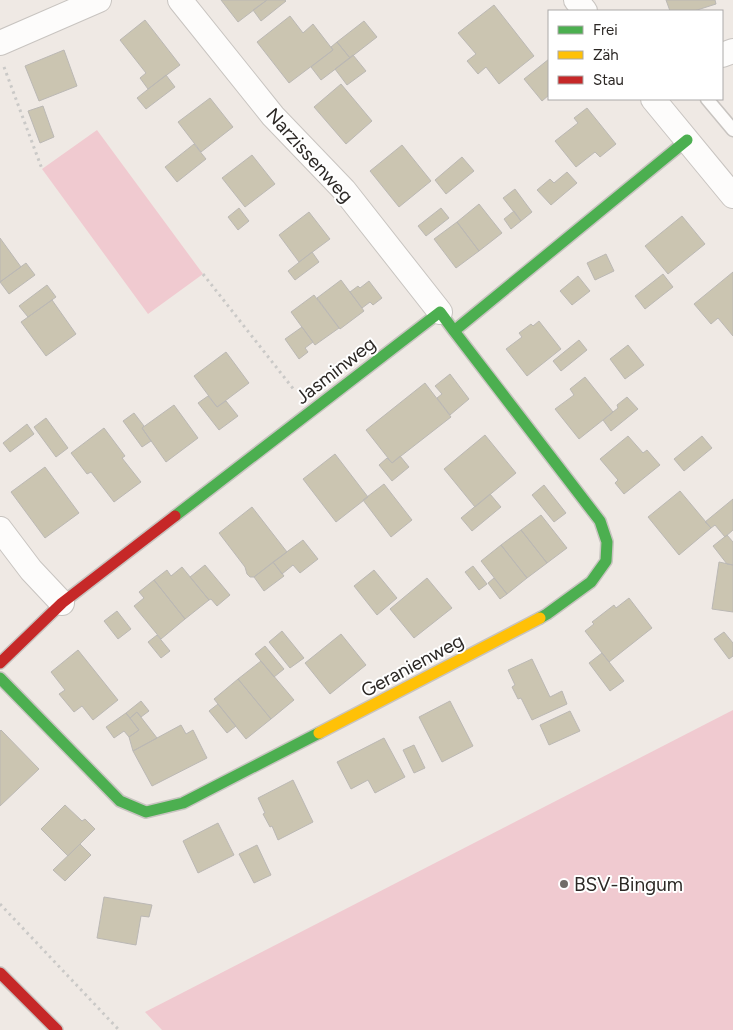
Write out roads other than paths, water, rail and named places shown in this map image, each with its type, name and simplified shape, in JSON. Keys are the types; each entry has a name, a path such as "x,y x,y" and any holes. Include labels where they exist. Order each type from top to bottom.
{"street":[{"path":"0,43 99,0"},
{"name":"Narzissenweg","path":"180,0 273,116 344,190 440,312"},
{"path":"576,0 584,10"},
{"path":"654,100 733,196"},
{"path":"440,312 454,331 688,140"},
{"name":"Jasminweg","path":"0,663 62,602 440,312"},
{"name":"Geranienweg","path":"0,678 120,801 146,812 183,804 547,614 592,582 606,561 607,542 600,521 454,331"},
{"path":"0,529 31,570 62,602"},
{"path":"0,973 57,1030"}],"lane":[{"path":"708,100 733,130"}],"place":[{"name":"BSV-Bingum","path":"564,884"}]}
